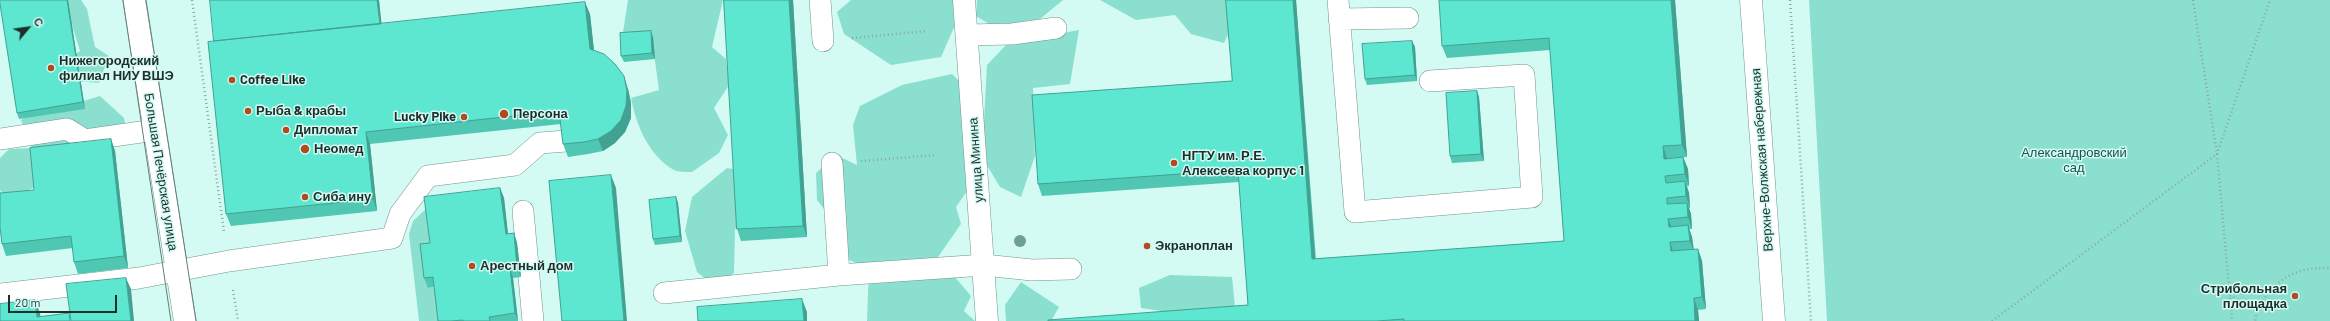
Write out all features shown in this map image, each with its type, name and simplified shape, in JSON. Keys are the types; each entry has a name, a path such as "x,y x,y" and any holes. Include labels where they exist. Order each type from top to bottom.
{"street":[{"name":"Большая Печёрская улица","path":"134,0 185,321"},
{"name":"улица Минина","path":"964,0 987,321"},
{"name":"Верхне-Волжская набережная","path":"1751,0 1774,321"}],"lane":[{"path":"820,0 823,41"},
{"path":"1408,18 1339,10 1355,212 1532,197 1524,75 1430,80"},
{"path":"967,35 1012,34 1056,28"},
{"path":"0,139 67,130 85,140 155,130"},
{"path":"0,294 177,272 229,261 392,238 400,214 428,176 515,165 540,143 566,140"},
{"path":"832,164 840,275"},
{"path":"523,211 533,321"},
{"path":"664,293 840,275 984,265 1032,270 1071,269"}],"path":[{"path":"192,0 238,321"},
{"path":"1790,0 1811,321"},
{"path":"2193,0 2217,154 2232,321"},
{"path":"1992,321 2217,154 2270,0"},
{"path":"823,41 927,31"},
{"path":"832,164 936,155"},
{"path":"2255,321 2257,311 2265,296 2273,286 2290,274 2310,268 2330,268"},
{"path":"2230,295 2257,311"}],"green space":[{"path":"35,0 81,0 87,9 95,47 109,56 99,83 76,81 71,57 80,51 68,12"},
{"path":"628,0 723,0 712,47 726,59 729,85 714,108 728,135 719,153 692,172 680,172 674,170 657,157 645,139 636,119 631,98 659,90 654,54 622,39"},
{"path":"851,0 966,0 941,57 891,65 844,34 837,12"},
{"path":"977,0 1063,0 1040,19 992,26 976,16"},
{"path":"1100,0 1245,0 1224,43 1191,34 1175,15 1136,20"},
{"name":"Александровский сад","path":"1809,0 2330,0 2330,321 1827,321"},
{"path":"1079,30 1070,84 1033,88 1035,156 1021,197 1000,187 982,157 987,65 1008,43"},
{"path":"952,74 974,96 979,174 956,207 961,224 938,257 971,296 964,311 975,321 867,321 869,268 844,258 841,231 817,200 816,173 836,155 857,165 853,125 860,106 902,85"},
{"path":"100,96 124,118 127,130 111,151 14,197 0,191 0,158 9,149 32,148 21,120 45,104 61,108"},
{"path":"727,168 746,171 756,187 735,230 734,273 716,287 697,272 685,231 692,197"},
{"path":"428,207 433,253 428,288 437,287 441,321 419,321 409,234 413,221"},
{"path":"1170,275 1232,277 1235,307 1182,314 1141,308 1139,288"},
{"path":"1021,282 1059,307 1051,321 1006,321 1005,305"}],"building":[{"path":"0,0 67,0 83,102 17,113"},
{"path":"210,0 377,0 380,24 214,41"},
{"path":"724,0 789,0 803,226 737,229"},
{"name":"НГТУ им. Р.Е. Алексеева корпус 1","path":"1226,0 1293,0 1312,259 1564,241 1549,38 1442,46 1439,0 1671,0 1682,145 1663,146 1664,159 1683,157 1685,174 1665,176 1666,183 1685,181 1686,196 1667,198 1667,204 1687,203 1688,217 1668,219 1669,227 1688,225 1690,241 1670,242 1671,251 1698,249 1702,297 1694,298 1695,321 1404,321 1404,319 1377,321 1048,321 1248,305 1238,170 1038,184 1032,95 1232,81"},
{"path":"585,2 590,49 604,54 615,64 624,76 627,91 626,106 621,120 611,131 598,139 563,144 559,111 366,132 373,199 226,214 208,42"},
{"path":"651,31 652,53 621,56 620,33"},
{"path":"1412,41 1415,75 1365,79 1362,44"},
{"path":"1477,91 1481,154 1450,156 1446,93"},
{"path":"111,139 124,256 74,262 71,236 2,244 0,227 0,193 34,190 30,148"},
{"path":"611,175 624,321 562,321 549,181"},
{"name":"Арестный дом","path":"500,188 506,234 514,233 517,267 510,268 515,313 489,317 490,321 438,321 433,277 424,278 420,244 430,243 424,197"},
{"path":"676,197 680,236 653,239 649,200"},
{"path":"126,278 131,321 71,321 66,284"},
{"path":"802,299 804,321 698,321 697,307"},
{"path":"35,300 37,317 69,313 70,321 0,321 0,304"}],"tram line":[{"path":"123,0 171,321"},
{"path":"146,0 196,321"}],"place":[{"name":"Нижегородский филиал НИУ ВШЭ","path":"51,68"},
{"name":"Coffee Like","path":"232,80"},
{"name":"Рыба & крабы","path":"248,111"},
{"name":"Персона","path":"504,114"},
{"name":"Lucky Pike","path":"464,117"},
{"name":"Дипломат","path":"286,130"},
{"name":"Неомед","path":"305,149"},
{"name":"НГТУ им. Р.Е. Алексеева корпус 1","path":"1174,163"},
{"name":"Сиба ину","path":"305,197"},
{"name":"Экраноплан","path":"1147,246"},
{"name":"Арестный дом","path":"472,266"},
{"name":"Стрибольная площадка","path":"2295,296"}]}
